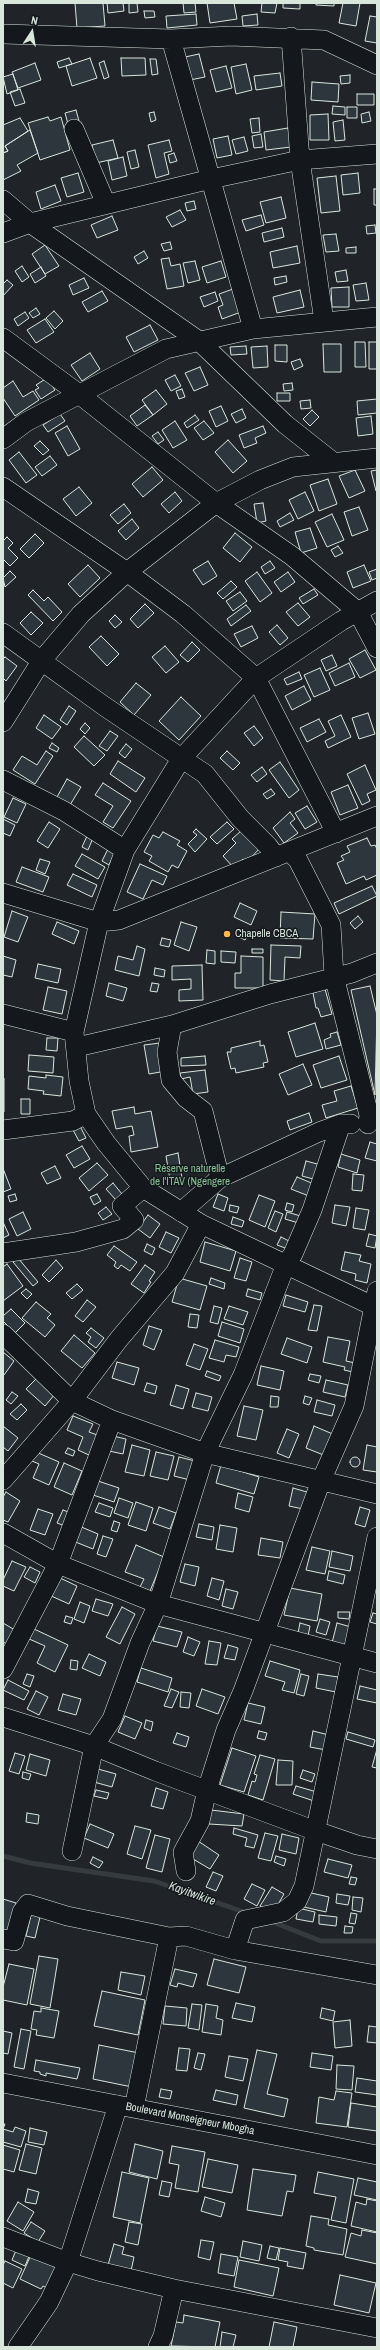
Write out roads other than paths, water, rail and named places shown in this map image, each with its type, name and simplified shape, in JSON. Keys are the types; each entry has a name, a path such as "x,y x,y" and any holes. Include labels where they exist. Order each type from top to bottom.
{"street":[{"path":"3,34 171,39 231,36 291,37 324,40 377,65"},
{"path":"291,37 300,160 324,321"},
{"path":"171,39 253,329"},
{"path":"74,129 106,204"},
{"path":"3,232 30,223 106,204 300,160 377,154"},
{"path":"3,200 30,223 200,341 285,424 333,462"},
{"path":"3,439 26,422 166,349 253,329 377,317"},
{"path":"3,338 79,394 216,503 292,556 358,612 377,648"},
{"path":"3,722 42,660 81,614 127,572 216,503 260,480 293,466 377,458"},
{"path":"3,487 127,572 183,614 256,678 336,833"},
{"path":"186,1871 183,1852 200,1821 207,1790 226,1730 265,1634 321,1481 354,1406 376,1302 286,1264 201,1224 143,1188 106,1143 86,1114 79,1081 75,1039 99,922 126,850 181,759 256,678 377,601"},
{"path":"3,633 181,759 205,774 240,818 268,846 283,855 298,860 331,925 331,959 334,976 372,1125 341,1124 319,1132 220,1178 180,1212"},
{"path":"3,780 64,811 126,850"},
{"path":"3,893 99,922 119,920 377,816"},
{"path":"3,1014 75,1039 172,1025 270,994 334,976 352,973 377,963"},
{"path":"172,1025 167,1052 171,1080 186,1098 203,1111 220,1178"},
{"path":"3,1130 74,1121 86,1114"},
{"path":"72,1851 94,1746 112,1719 140,1643 158,1604 204,1453 243,1375 286,1264 293,1254 312,1210 341,1124"},
{"path":"3,1253 76,1242 123,1229 134,1220 122,1206 143,1188"},
{"path":"3,1480 72,1401 119,1339 175,1273 201,1224"},
{"path":"3,1334 72,1401 112,1420 204,1453 377,1494"},
{"path":"3,1669 58,1564 112,1420"},
{"path":"3,1533 58,1564 158,1604 265,1634 354,1655 377,1663"},
{"path":"235,1950 245,1920 284,1912 297,1901 304,1886 354,1655 363,1598 377,1537"},
{"path":"3,1717 94,1746 316,1831 357,1845 377,1849"},
{"path":"3,1939 14,1941 22,1912 28,1904 67,1916 169,1937 186,1936 235,1950 377,1975"},
{"path":"18,2347 49,2302 68,2262 126,2106 169,1937"},
{"name":"Boulevard Monseigneur Mbogha","path":"3,2083 377,2155"},
{"path":"3,2237 68,2262 174,2289 377,2328"},
{"path":"158,2347 163,2336 174,2289"}],"waterway":[{"name":"Kayitwikire","path":"3,1856 30,1863 154,1881 247,1913"},
{"name":"Kayitwikire","path":"270,1921 321,1941 377,1941"}],"place":[{"name":"Chapelle CBCA","path":"227,934"}],"park label":[{"name":"Réserve naturelle de l'ITAV (Ngengere","path":"190,1175"}]}
